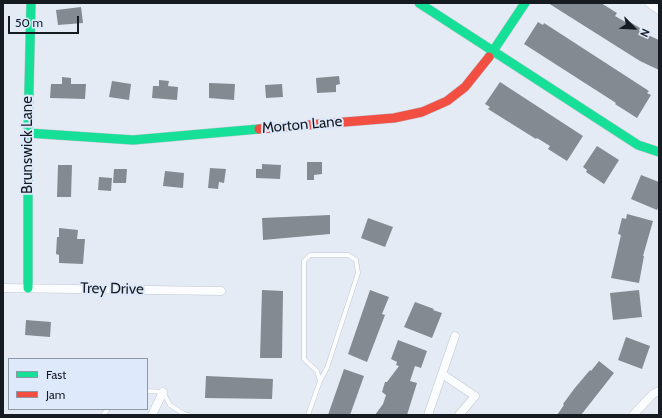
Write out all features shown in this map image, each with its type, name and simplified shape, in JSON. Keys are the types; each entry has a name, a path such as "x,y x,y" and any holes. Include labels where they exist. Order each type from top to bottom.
{"street":[{"name":"Brunswick Lane","path":"28,288 28,133 31,3"},
{"path":"419,3 638,145 659,152"},
{"name":"Morton Lane","path":"28,133 133,140 394,118 422,112 447,101 465,87 494,51 525,3"},
{"path":"649,3 659,10"},
{"name":"Trey Drive","path":"3,288 221,291"},
{"path":"428,415 455,336"},
{"path":"442,374 475,396 459,415"},
{"path":"633,415 653,394 659,391"},
{"path":"152,415 163,392"}],"lane":[{"path":"308,415 320,381 327,368 358,273 356,260 348,255 310,255 304,262 304,359 317,371 320,381"},
{"path":"148,391 163,392 170,405 188,415"}],"building":[{"path":"548,3 601,3 617,13 615,16 629,24 630,22 640,28 639,31 659,40 659,70 640,61"},
{"path":"81,7 83,23 58,25 56,10"},
{"path":"538,22 543,25 544,23 649,91 647,93 651,95 637,118 524,44"},
{"path":"339,76 340,84 336,85 336,92 317,93 316,78"},
{"path":"62,77 71,78 71,84 86,84 85,99 50,98 51,84 62,84"},
{"path":"159,80 169,81 168,86 178,87 177,100 152,98 153,86 159,86"},
{"path":"112,81 131,84 129,100 109,97"},
{"path":"500,82 583,136 567,161 548,149 550,146 488,109 490,107 485,104"},
{"path":"209,83 235,84 234,100 209,98"},
{"path":"282,84 283,97 266,98 265,85"},
{"path":"597,146 619,160 604,184 586,172 587,170 583,167"},
{"path":"307,162 322,162 322,174 314,175 314,180 307,180"},
{"path":"262,164 281,165 280,179 256,178 256,169 262,169"},
{"path":"58,165 72,165 71,197 57,197"},
{"path":"210,168 226,169 224,183 219,182 218,189 208,188"},
{"path":"114,169 127,169 126,183 113,183"},
{"path":"165,171 184,173 183,188 163,186"},
{"path":"641,175 659,182 659,206 657,210 631,199"},
{"path":"99,177 112,178 111,191 98,190"},
{"path":"627,214 653,221 643,256 639,283 611,278 621,235 618,234 622,218 626,219"},
{"path":"330,215 330,234 263,240 262,218"},
{"path":"368,218 393,227 385,247 361,238"},
{"path":"59,228 78,230 77,239 85,239 83,264 59,263 59,255 56,254"},
{"path":"262,290 283,291 282,358 260,358"},
{"path":"370,290 389,297 382,314 385,315 367,362 348,354"},
{"path":"639,290 642,317 613,320 610,293"},
{"path":"415,302 442,313 432,338 404,327"},
{"path":"26,320 51,322 50,337 25,335"},
{"path":"626,337 650,346 642,369 618,360"},
{"path":"398,340 427,351 421,368 415,366 410,381 417,383 407,415 375,415 383,404 386,395 382,392 385,382 387,382 399,366 396,365 397,362 391,359"},
{"path":"599,361 614,373 581,415 557,415 574,389"},
{"path":"344,369 364,376 350,415 328,415"},
{"path":"206,376 273,379 272,399 205,398"}],"traffic: fast":[{"path":"28,288 28,133 31,3"},
{"path":"419,3 638,145 659,152"},
{"path":"489,57 525,3"},
{"path":"28,133 133,140 259,129"}],"traffic: jam":[{"path":"259,129 394,118 422,112 447,101 465,87 489,57"}]}
